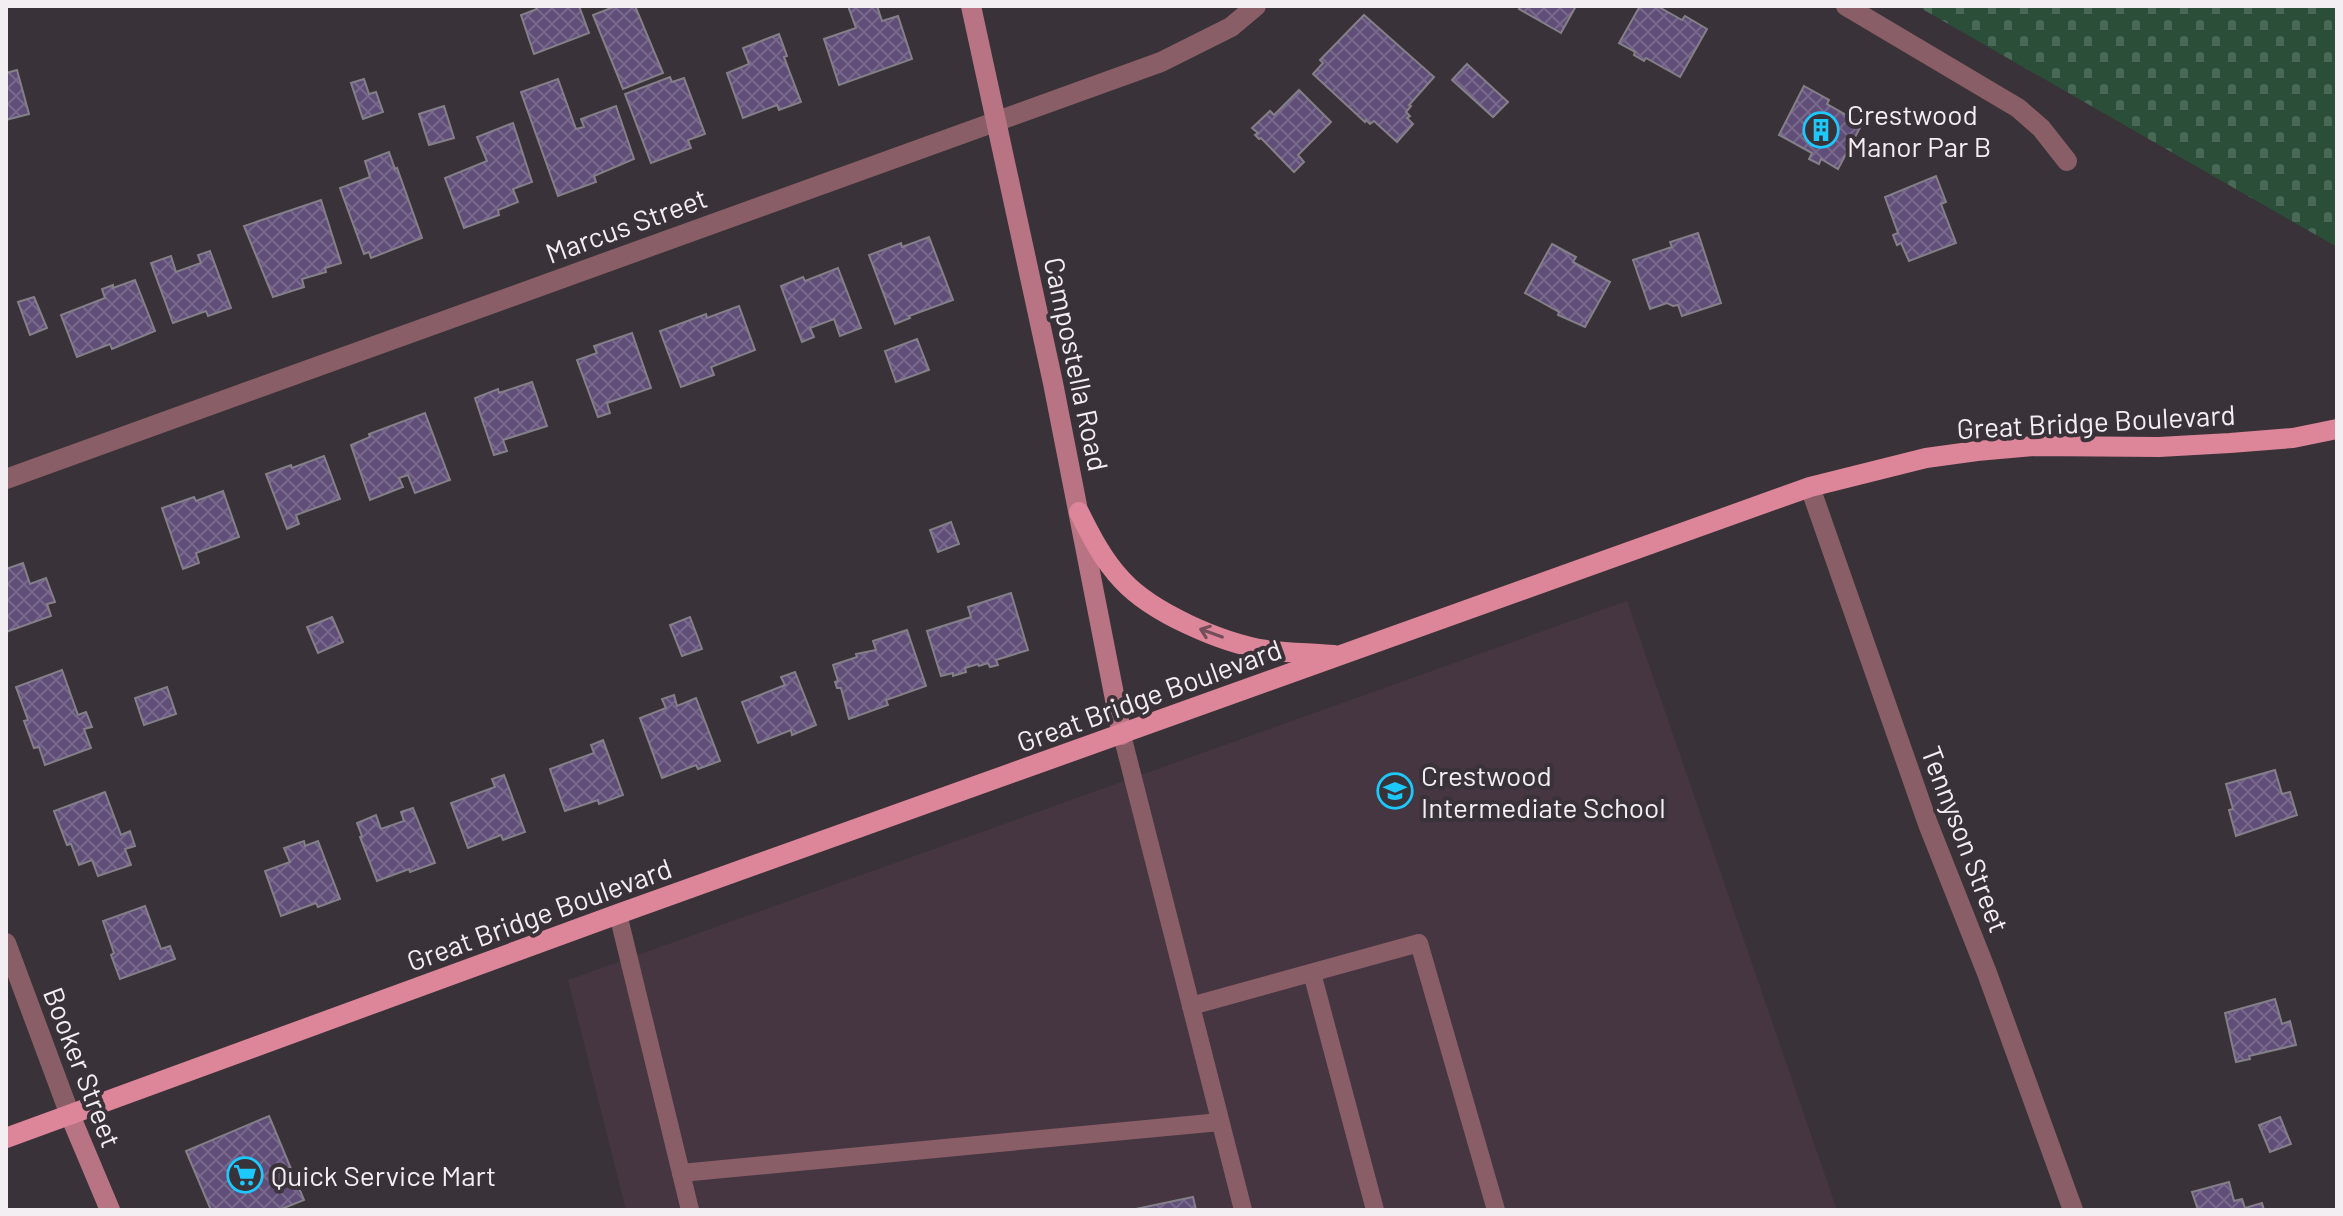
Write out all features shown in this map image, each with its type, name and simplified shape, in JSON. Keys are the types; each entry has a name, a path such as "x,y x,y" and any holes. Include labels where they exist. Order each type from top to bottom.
{"main road":[{"name":"Campostella Road","path":"971,6 1079,512 1122,735"},
{"name":"Great Bridge Boulevard","path":"6,1138 618,914 1810,487 1926,458 1977,451 2035,446 2159,447 2230,443 2293,438 2337,429"},
{"path":"1079,512 1099,550 1123,582 1158,608 1207,633 1264,650 1342,656"},
{"name":"Booker Street","path":"70,1115 110,1210"}],"street":[{"name":"Marcus Street","path":"6,479 1161,62 1231,27 1256,6"},
{"path":"1846,6 2018,108 2041,128 2067,161"},
{"name":"Tennyson Street","path":"1810,487 1928,824 1987,973 2073,1210"},
{"name":"Booker Street","path":"6,943 70,1115"}],"lane":[{"path":"1122,735 1243,1210"},
{"path":"618,914 690,1210"},
{"path":"1191,1006 1419,943 1496,1210"},
{"path":"1312,973 1375,1210"},
{"path":"681,1173 1220,1122"}],"shaded area":[{"name":"Crestwood Intermediate School","path":"1627,601 1837,1210 626,1210 568,980"}],"green space":[{"path":"1917,6 2337,6 2337,247"}],"building":[{"path":"535,6 579,6 589,33 534,54 521,15 537,9"},
{"path":"616,6 635,6 663,73 623,89 593,15"},
{"path":"848,6 877,6 882,21 898,16 912,59 839,85 824,39 856,28"},
{"path":"1521,6 1576,6 1561,33 1519,9"},
{"path":"1640,6 1657,6 1682,20 1685,16 1707,29 1680,77 1646,58 1644,61 1619,43"},
{"path":"1364,15 1434,77 1409,105 1406,112 1410,116 1407,118 1413,124 1397,142 1374,121 1370,124 1365,122 1313,74 1323,63 1320,60"},
{"path":"779,34 801,102 779,110 777,105 743,118 727,73 749,64 743,48"},
{"path":"1467,64 1508,102 1493,117 1452,80"},
{"path":"17,70 29,114 6,120 6,73"},
{"path":"670,77 672,82 684,78 705,134 688,140 691,148 651,163 625,94"},
{"path":"364,79 369,94 376,92 383,112 363,119 351,83"},
{"path":"558,79 576,129 584,127 581,119 616,106 634,159 594,176 596,182 558,196 521,92"},
{"name":"Crestwood Manor Par B","path":"1804,86 1829,100 1827,104 1862,124 1838,169 1821,159 1819,164 1809,159 1812,153 1779,135"},
{"path":"1299,90 1331,122 1298,155 1304,162 1294,172 1255,135 1258,133 1252,128 1270,111 1274,115"},
{"path":"444,106 454,138 429,145 419,114"},
{"path":"513,123 532,182 513,189 518,202 498,210 499,215 464,228 445,178 487,161 477,137"},
{"path":"389,152 422,238 371,258 369,252 364,254 340,188 370,177 365,161"},
{"path":"1936,176 1946,202 1941,204 1956,243 1909,261 1901,243 1897,245 1893,235 1898,233 1885,197"},
{"path":"321,200 341,263 325,268 326,272 302,279 304,287 273,297 244,226"},
{"path":"1698,233 1721,303 1682,316 1678,305 1667,303 1650,309 1633,260 1672,247 1670,242"},
{"path":"929,237 953,300 895,324 869,255"},
{"path":"1552,244 1576,257 1573,262 1610,282 1585,327 1558,315 1559,312 1525,293"},
{"path":"210,251 231,308 208,316 206,311 173,323 151,263 171,256 176,272 201,263 198,255"},
{"path":"838,268 861,328 840,336 834,319 810,328 814,337 802,342 781,286 803,277 805,281"},
{"path":"135,280 155,331 112,349 110,344 77,357 61,315 105,298 102,289"},
{"path":"34,297 47,328 30,335 18,302"},
{"path":"739,306 755,350 711,367 714,375 681,387 660,331"},
{"path":"632,333 651,388 607,403 610,413 598,417 577,360 597,353 594,346"},
{"path":"917,339 929,370 896,382 885,351"},
{"path":"532,382 547,426 503,440 507,451 494,455 475,398 498,389 499,393"},
{"path":"425,413 450,480 415,493 408,475 399,478 403,487 370,500 351,445 370,437 369,434"},
{"path":"324,456 340,499 296,515 299,524 287,529 266,474"},
{"path":"223,491 239,537 196,553 199,563 183,569 162,508"},
{"path":"951,522 959,544 938,552 930,530"},
{"path":"23,563 30,584 46,578 55,602 47,604 51,616 6,632 6,569"},
{"path":"1011,593 1028,650 996,660 998,665 978,664 965,668 966,672 941,676 927,631 971,617 968,607"},
{"path":"332,617 343,642 318,653 307,627"},
{"path":"690,617 702,649 682,656 670,625"},
{"path":"907,630 926,686 886,700 888,705 849,719 841,688 837,688 835,682 838,681 833,665 857,657 856,654 876,650 873,641"},
{"path":"62,670 78,715 86,712 92,727 84,729 91,748 45,765 39,747 34,748 16,687"},
{"path":"795,672 816,725 792,735 791,730 758,743 742,702 785,685 781,677"},
{"path":"167,687 176,714 144,725 135,698"},
{"path":"674,695 677,706 696,698 720,761 698,769 696,765 662,778 640,718 666,708 662,699"},
{"path":"603,740 623,795 565,811 550,769 594,753 591,745"},
{"path":"2275,770 2282,794 2290,792 2297,815 2236,836 2226,784"},
{"path":"504,775 525,832 503,840 501,835 468,848 451,803 495,787 492,779"},
{"path":"105,792 121,835 130,831 135,846 125,849 131,865 98,876 92,860 79,865 71,844 67,845 54,811"},
{"path":"413,808 435,863 377,881 357,823 376,815 381,829 404,821 401,812"},
{"path":"304,841 305,846 318,841 340,899 318,907 316,903 281,916 265,871 290,862 284,848"},
{"path":"145,906 161,949 170,946 175,959 120,979 103,921"},
{"path":"2275,999 2282,1024 2290,1021 2296,1045 2236,1062 2225,1013"},
{"name":"Quick Service Mart","path":"269,1116 304,1200 279,1210 211,1210 186,1151"},
{"path":"2280,1117 2291,1144 2270,1152 2259,1125"},
{"path":"2229,1182 2234,1201 2242,1199 2245,1208 2262,1203 2264,1210 2198,1210 2192,1192"},
{"path":"1193,1197 1196,1210 1131,1210"}],"place":[{"name":"Crestwood Manor Par B","path":"1821,130"},
{"name":"Crestwood Intermediate School","path":"1395,791"},
{"name":"Quick Service Mart","path":"245,1175"}]}
